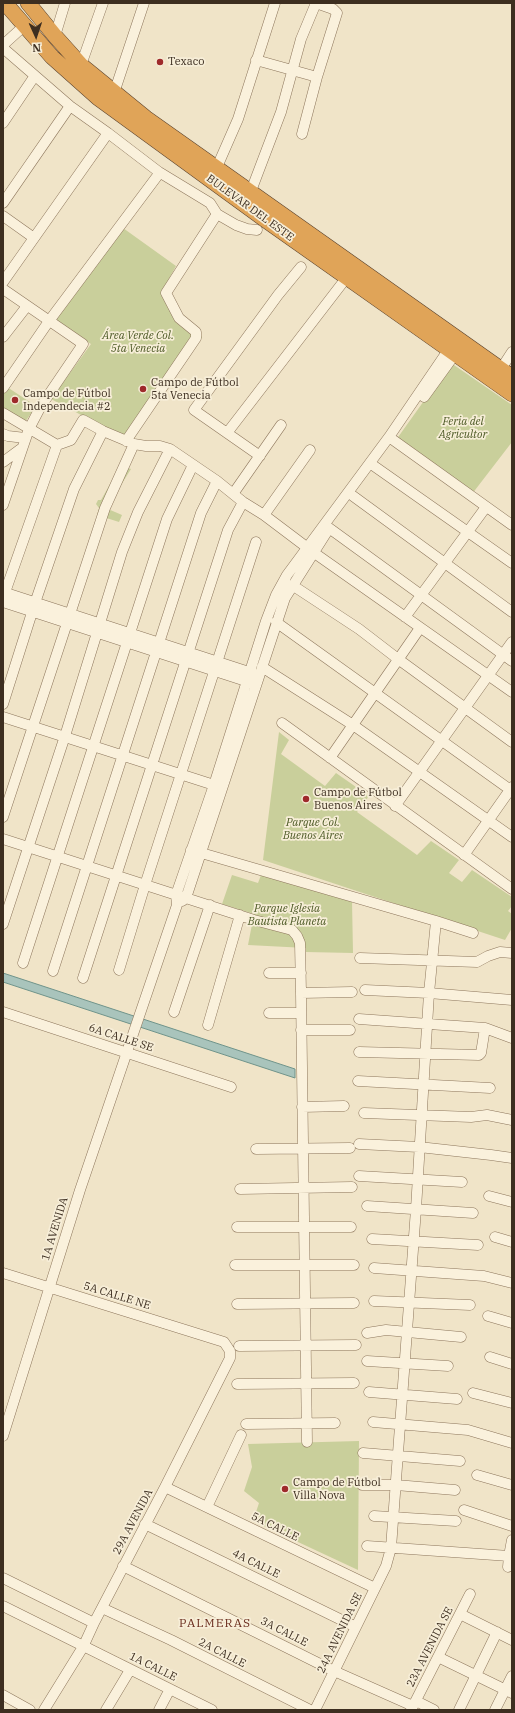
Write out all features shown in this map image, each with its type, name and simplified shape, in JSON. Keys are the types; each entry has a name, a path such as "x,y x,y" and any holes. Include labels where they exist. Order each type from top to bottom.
{"highway":[{"name":"BULEVAR DEL ESTE","path":"5,3 52,57 98,98 346,277 456,346 506,373"},
{"name":"BULEVAR DEL ESTE","path":"28,3 55,36 82,65 114,93 146,118 251,191 456,346 512,394"}],"street":[{"path":"55,36 65,3"},
{"path":"82,65 104,3"},
{"path":"114,93 144,3"},
{"path":"217,167 238,119 275,3"},
{"path":"251,191 281,112 301,39 316,3 333,9 337,13 317,77 302,134"},
{"path":"24,26 3,47 34,77 70,106 159,172 210,203 217,214 247,230 257,230"},
{"path":"256,60 317,77"},
{"path":"3,123 34,77"},
{"path":"3,203 70,106"},
{"path":"3,282 108,133"},
{"path":"3,388 159,172"},
{"path":"210,203 221,186"},
{"path":"3,817 105,508 130,443 167,379 196,338 196,332 179,318 166,293 217,214"},
{"path":"3,216 34,238"},
{"path":"260,456 194,410 301,266"},
{"path":"227,433 346,277"},
{"path":"3,289 83,344 41,406 29,429 3,504"},
{"path":"3,337 27,306"},
{"path":"196,852 214,785 285,598 310,550 391,439 456,346"},
{"path":"506,373 512,352"},
{"path":"3,413 57,445 71,440 83,420 130,443 146,446 160,446 170,449 217,481 243,502 264,515 310,550 512,692"},
{"path":"233,494 281,425"},
{"path":"3,704 74,489 103,431"},
{"path":"3,434 23,443"},
{"path":"196,852 255,676 266,621 276,595 287,575 329,528 353,496 391,439"},
{"path":"391,439 512,525"},
{"path":"3,462 23,443"},
{"path":"57,445 3,597 216,666 255,676 352,725 487,821 512,837"},
{"path":"3,924 65,736 122,552 138,512 170,449"},
{"path":"264,515 310,450"},
{"path":"23,963 167,519 194,465"},
{"path":"374,466 466,532 512,562"},
{"path":"53,971 201,513 217,481"},
{"path":"353,496 512,612"},
{"path":"83,978 115,875 228,530 243,502"},
{"path":"405,617 466,532 486,507"},
{"path":"329,528 512,661"},
{"path":"119,970 145,884 182,774 256,542"},
{"path":"292,585 359,629 512,742"},
{"path":"276,622 511,789 464,855"},
{"path":"330,758 420,628"},
{"path":"396,806 489,677 512,642"},
{"path":"3,717 214,785"},
{"path":"282,723 512,889"},
{"path":"3,839 145,884 180,899 210,905 292,930 295,933 300,943 301,972 303,1227 307,1442"},
{"path":"196,852 473,933"},
{"name":"1A AVENIDA","path":"3,1436 94,1147 196,852"},
{"path":"174,1012 210,905"},
{"path":"208,1025 240,915"},
{"name":"24A AVENIDA SE","path":"315,1710 386,1566 391,1548 408,1303 412,1271 429,993 436,921"},
{"path":"360,958 477,962 500,952 512,954"},
{"path":"269,973 301,972"},
{"path":"365,990 429,993 512,1000"},
{"path":"301,993 352,992"},
{"name":"6A CALLE SE","path":"3,1012 231,1087"},
{"path":"269,1013 301,1013"},
{"path":"359,1019 485,1028 512,1038"},
{"path":"359,1052 478,1055 481,1054 485,1028"},
{"path":"301,1030 350,1030"},
{"path":"358,1081 490,1088"},
{"path":"302,1107 344,1106"},
{"path":"364,1113 471,1117 488,1114 512,1120"},
{"path":"359,1144 420,1147 512,1158"},
{"path":"256,1149 350,1148"},
{"path":"359,1176 462,1182"},
{"path":"240,1189 303,1186 352,1187"},
{"path":"489,1196 512,1202"},
{"path":"367,1206 473,1213"},
{"path":"237,1227 351,1227"},
{"path":"495,1237 512,1242"},
{"path":"372,1238 478,1245"},
{"path":"235,1264 354,1265"},
{"path":"374,1268 484,1276 512,1283"},
{"name":"5A CALLE NE","path":"3,1274 224,1342"},
{"path":"374,1301 470,1305"},
{"path":"237,1304 354,1303"},
{"path":"488,1316 512,1323"},
{"path":"367,1333 386,1330 461,1337"},
{"name":"29A AVENIDA","path":"44,1710 83,1646 230,1358 229,1347 224,1342"},
{"path":"239,1346 305,1344 356,1345"},
{"path":"490,1357 512,1364"},
{"path":"367,1361 405,1362 448,1366"},
{"path":"237,1384 354,1383"},
{"path":"369,1392 457,1399"},
{"path":"473,1393 512,1403"},
{"path":"373,1422 468,1430 512,1443"},
{"path":"246,1424 335,1423"},
{"path":"207,1507 242,1435"},
{"path":"363,1453 460,1460"},
{"path":"477,1475 512,1485"},
{"path":"362,1485 396,1485 456,1490"},
{"name":"5A CALLE","path":"165,1487 375,1588"},
{"path":"464,1510 512,1526"},
{"path":"374,1516 394,1516 456,1521"},
{"name":"4A CALLE","path":"145,1524 356,1627"},
{"path":"508,1567 512,1540"},
{"path":"367,1546 509,1556"},
{"name":"3A CALLE","path":"123,1566 334,1671 413,1706 434,1710"},
{"path":"3,1578 94,1623"},
{"name":"23A AVENIDA SE","path":"413,1706 470,1594"},
{"name":"1A CALLE","path":"3,1606 170,1689 200,1707 212,1710"},
{"name":"2A CALLE","path":"102,1608 170,1640 310,1710"},
{"path":"460,1614 512,1640"},
{"path":"459,1710 497,1632"},
{"path":"438,1657 509,1692"},
{"path":"106,1710 130,1670"},
{"path":"496,1710 509,1692 512,1676"},
{"path":"159,1710 170,1689"},
{"path":"3,1694 30,1710"}],"green space":[{"name":"Área Verde Col. 5ta Venecia","path":"123,228 176,266 166,284 167,295 186,325 202,337 130,441 51,399 91,344 53,321"},
{"name":"Feria del Agricultor","path":"451,363 512,405 512,442 472,494 396,440"},
{"name":"Campo de Fútbol Independecia #2","path":"7,387 36,406 23,425 3,411 3,394"},
{"path":"121,465 131,469 111,501 108,509 122,515 119,522 97,515 99,508 96,504 98,500 101,500"},
{"name":"Parque Col. Buenos Aires","path":"279,732 289,740 281,754 325,786 336,773 369,796 357,812 417,855 431,841 459,860 449,873 462,882 472,870 512,897 512,906 508,911 512,914 512,928 505,940 263,860"},
{"name":"Parque Iglesia Bautista Planeta","path":"232,875 258,883 261,875 352,901 353,953 306,952 306,948 248,945 254,914 222,904"},
{"path":"359,1441 358,1570 253,1521 259,1503 244,1491 252,1467 248,1444"}],"water":[{"path":"3,973 295,1069 295,1078 3,982"}],"place":[{"name":"Texaco","path":"160,62"},
{"name":"Campo de Fútbol 5ta Venecia","path":"143,389"},
{"name":"Campo de Fútbol Independecia #2","path":"15,400"},
{"name":"Campo de Fútbol Buenos Aires","path":"306,799"},
{"name":"Campo de Fútbol Villa Nova","path":"285,1489"}],"district":[{"name":"PALMERAS","path":"215,1624"}]}
